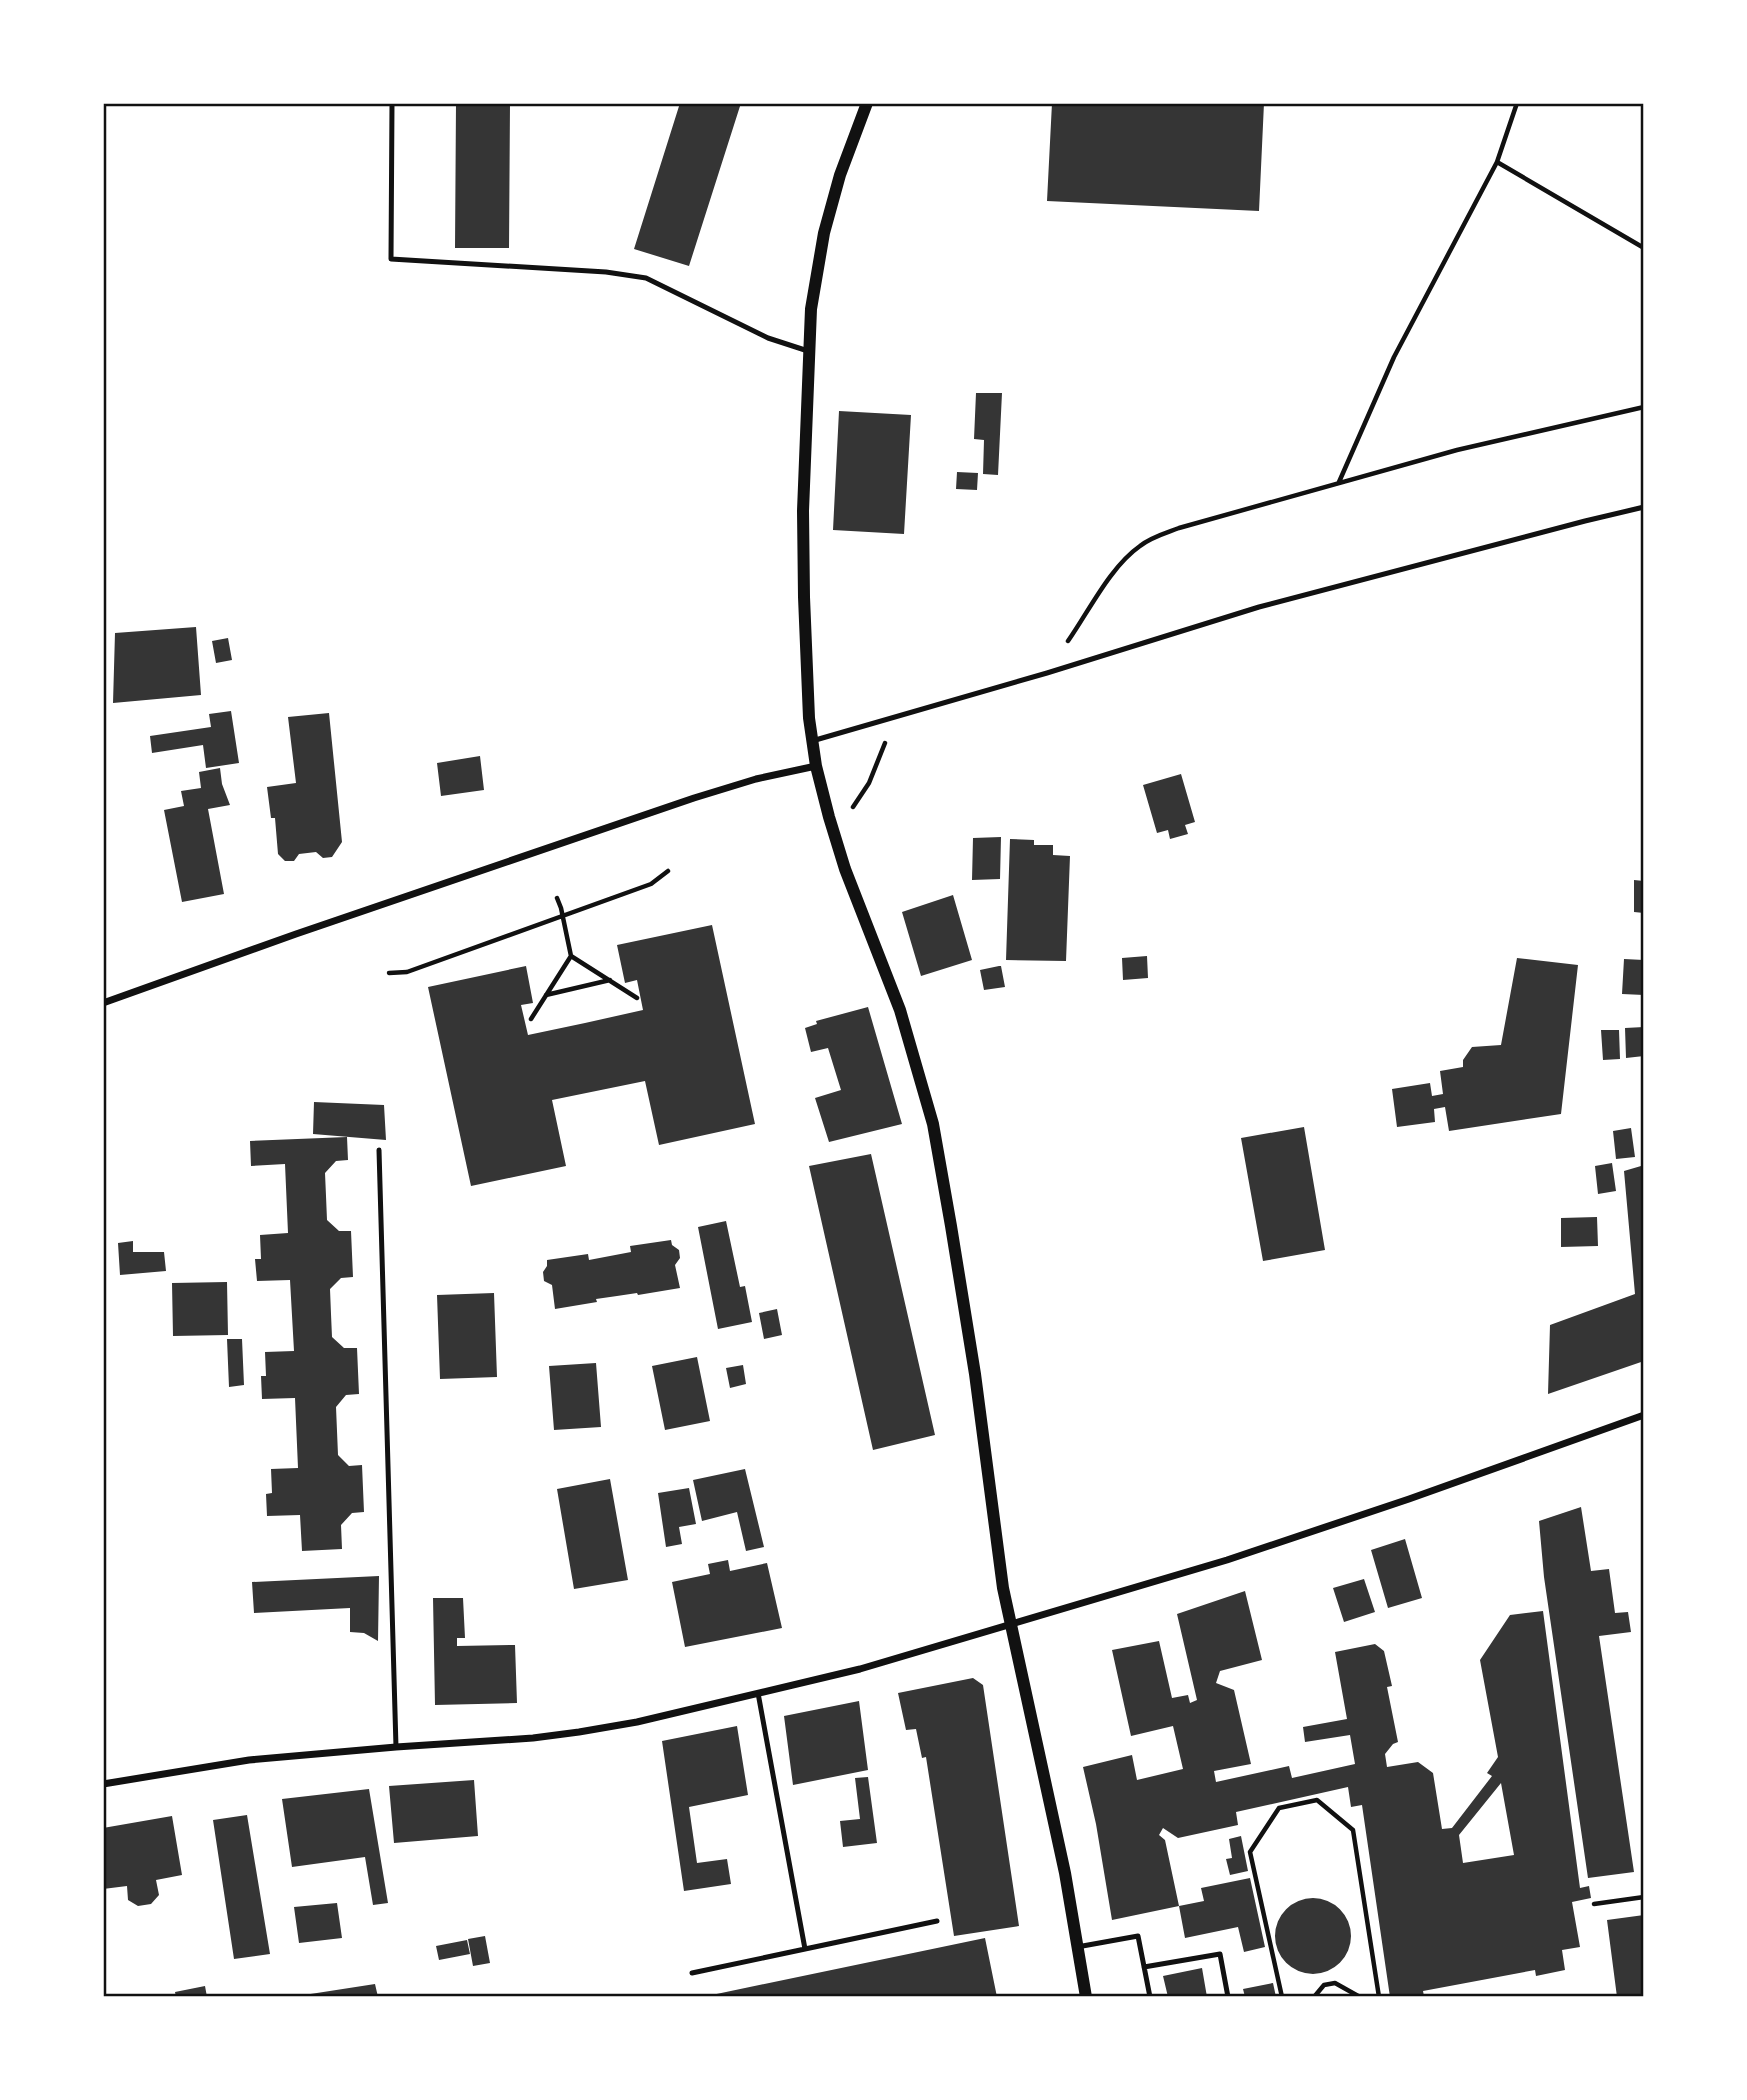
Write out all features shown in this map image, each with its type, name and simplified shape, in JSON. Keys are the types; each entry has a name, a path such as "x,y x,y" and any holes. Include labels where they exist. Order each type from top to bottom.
{"street":[{"path":"867,103 840,175 824,233 811,309 803,523 807,689 812,741 838,847 900,1010 933,1124 969,1333 996,1541 1011,1625 1062,1860 1086,1997"},
{"path":"103,1003 694,798 755,779 816,766"},
{"path":"103,1784 249,1760 579,1732 860,1669 1227,1560 1409,1499 1644,1415"}],"lane":[{"path":"392,103 391,259 606,272 646,278 768,338 808,351"},
{"path":"812,741 1047,673 1259,607 1585,521 1644,508"},
{"path":"379,1150 396,1747"},
{"path":"758,1693 804,1949"},
{"path":"692,1973 937,1921"},
{"path":"1077,1947 1138,1936 1150,1997"},
{"path":"1144,1967 1220,1954 1228,1997"}],"path":[{"path":"1339,482 1394,357 1497,162 1517,103"},
{"path":"1497,162 1644,248"},
{"path":"1065,646 1116,569 1141,545 1179,528 1457,450 1644,407"},
{"path":"850,811 869,783 883,746 902,715"},
{"path":"388,973 407,972 651,884 668,872"},
{"path":"531,1019 570,956 557,898"},
{"path":"570,956 637,998"},
{"path":"545,995 610,981"},
{"path":"1282,1997 1250,1852 1279,1808 1317,1800 1353,1830 1379,1997"},
{"path":"1594,1904 1644,1897"},
{"path":"1314,1997 1324,1985 1335,1983 1360,1997"}],"building":[{"path":"456,103 510,103 509,248 455,248"},
{"path":"680,103 741,103 689,266 634,249"},
{"path":"1052,103 1264,103 1259,211 1047,201"},
{"path":"976,393 1002,393 998,475 983,474 984,440 974,439"},
{"path":"839,411 911,415 904,534 833,530"},
{"path":"957,472 978,473 977,490 956,489"},
{"path":"196,627 201,695 113,703 115,633"},
{"path":"228,638 232,660 216,663 212,641"},
{"path":"231,711 239,763 206,768 203,745 152,753 150,736 211,727 209,714"},
{"path":"329,713 342,842 332,857 323,858 316,852 299,854 294,861 285,861 278,854 275,818 271,818 267,787 296,783 288,717"},
{"path":"480,756 484,790 441,796 437,763"},
{"path":"220,768 222,784 230,805 208,809 224,894 182,902 164,810 184,806 181,791 201,788 199,772"},
{"path":"1181,774 1195,822 1185,825 1188,834 1170,839 1168,830 1157,833 1143,785"},
{"path":"1001,837 1000,879 972,880 973,838"},
{"path":"1010,839 1034,840 1034,845 1053,845 1053,855 1070,856 1066,961 1006,960"},
{"path":"1634,880 1644,881 1644,913 1634,912"},
{"path":"953,895 972,960 921,976 902,912"},
{"path":"712,925 755,1124 659,1145 645,1081 552,1100 566,1166 471,1186 428,987 526,966 533,1003 521,1005 528,1035 585,1023 643,1010 637,980 625,983 617,945"},
{"path":"1147,956 1148,978 1123,980 1122,958"},
{"path":"1517,958 1578,965 1561,1114 1449,1131 1445,1107 1434,1109 1435,1122 1397,1127 1392,1089 1430,1083 1432,1096 1443,1094 1440,1071 1463,1067 1463,1060 1472,1047 1501,1045"},
{"path":"1624,959 1644,960 1644,995 1622,994"},
{"path":"1001,966 1005,987 984,990 980,970"},
{"path":"868,1007 902,1124 829,1142 815,1098 841,1090 828,1048 811,1052 805,1028 817,1024 816,1021"},
{"path":"1644,1027 1644,1056 1626,1058 1625,1028"},
{"path":"1601,1030 1619,1030 1620,1059 1603,1060"},
{"path":"314,1102 384,1105 386,1140 313,1134"},
{"path":"1304,1127 1325,1250 1263,1261 1241,1138"},
{"path":"1631,1128 1635,1157 1616,1159 1613,1131"},
{"path":"347,1137 348,1160 336,1161 325,1173 327,1220 339,1231 351,1231 353,1277 341,1278 330,1289 332,1337 344,1348 357,1348 359,1394 346,1395 336,1407 338,1455 349,1466 362,1465 364,1512 352,1513 341,1525 342,1549 302,1551 300,1515 267,1516 266,1494 272,1493 271,1469 298,1468 295,1398 262,1399 261,1376 266,1376 265,1352 294,1351 290,1280 257,1281 255,1259 261,1259 260,1235 288,1233 285,1164 251,1166 250,1141"},
{"path":"871,1154 935,1435 873,1450 809,1166"},
{"path":"1612,1163 1616,1191 1598,1194 1595,1166"},
{"path":"1641,1166 1644,1195 1644,1361 1548,1394 1550,1325 1635,1294 1624,1171"},
{"path":"1597,1217 1598,1246 1561,1247 1561,1218"},
{"path":"726,1221 740,1287 745,1286 752,1322 718,1329 698,1227"},
{"path":"671,1240 672,1245 679,1250 680,1258 675,1265 680,1288 596,1299 597,1302 555,1309 552,1285 544,1281 543,1272 547,1260 588,1254 589,1260 631,1252 630,1246"},
{"path":"133,1241 133,1252 164,1252 166,1271 120,1275 118,1243"},
{"path":"227,1282 228,1335 173,1336 172,1283"},
{"path":"494,1293 497,1377 440,1379 437,1295"},
{"path":"777,1309 782,1335 764,1339 759,1313"},
{"path":"227,1339 242,1339 244,1385 229,1387"},
{"path":"697,1357 710,1421 665,1430 652,1366"},
{"path":"596,1363 601,1427 554,1430 549,1366"},
{"path":"743,1365 746,1384 730,1388 726,1368"},
{"path":"745,1469 764,1547 746,1551 737,1512 702,1521 693,1480"},
{"path":"610,1479 628,1580 574,1589 557,1489"},
{"path":"689,1488 696,1524 679,1527 682,1544 666,1547 658,1493"},
{"path":"1581,1507 1591,1571 1609,1569 1615,1613 1628,1612 1631,1632 1599,1636 1634,1872 1588,1878 1544,1577 1539,1521"},
{"path":"1405,1539 1422,1598 1388,1608 1371,1550"},
{"path":"728,1560 730,1571 767,1563 782,1628 685,1647 672,1582 710,1574 708,1564"},
{"path":"379,1576 378,1641 364,1633 350,1632 350,1608 254,1613 252,1582"},
{"path":"1364,1579 1375,1612 1344,1622 1333,1588"},
{"path":"1245,1591 1262,1660 1220,1671 1216,1683 1234,1690 1251,1764 1214,1771 1216,1782 1289,1766 1292,1778 1355,1764 1350,1735 1305,1742 1303,1727 1347,1719 1335,1652 1375,1644 1384,1651 1392,1686 1387,1687 1398,1742 1385,1754 1387,1767 1418,1762 1433,1773 1442,1829 1452,1828 1492,1776 1487,1773 1498,1757 1480,1660 1510,1615 1543,1611 1580,1888 1589,1886 1591,1898 1572,1902 1580,1947 1562,1950 1565,1970 1536,1976 1535,1970 1423,1991 1424,1996 1420,1997 1390,1997 1362,1805 1351,1807 1348,1787 1236,1812 1238,1825 1178,1838 1163,1828 1159,1835 1165,1840 1179,1906 1112,1920 1096,1824 1083,1767 1132,1755 1137,1780 1183,1769 1173,1726 1131,1736 1112,1650 1159,1641 1172,1698 1188,1695 1190,1703 1197,1700 1177,1614","holes":["1501,1783 1514,1855 1463,1863 1459,1835"]},
{"path":"433,1598 463,1598 465,1638 457,1638 457,1646 515,1645 517,1703 435,1705"},
{"path":"973,1678 983,1685 1019,1926 954,1936 926,1757 922,1758 916,1729 906,1730 898,1693"},
{"path":"859,1701 868,1770 793,1785 784,1716"},
{"path":"737,1726 748,1795 689,1807 697,1863 727,1859 731,1884 684,1891 662,1741"},
{"path":"868,1777 877,1843 843,1847 840,1821 860,1819 855,1778"},
{"path":"474,1780 478,1836 394,1843 389,1786"},
{"path":"369,1789 388,1903 373,1905 365,1857 292,1867 282,1799"},
{"path":"247,1815 270,1954 234,1959 213,1820"},
{"path":"172,1816 182,1875 156,1880 159,1895 151,1904 138,1906 128,1900 127,1886 103,1889 103,1828"},
{"path":"1241,1836 1248,1871 1230,1875 1226,1859 1232,1858 1229,1839"},
{"path":"1250,1878 1265,1947 1244,1952 1238,1927 1185,1938 1179,1906 1204,1901 1201,1888"},
{"path":"1306,1898 1320,1898 1334,1904 1345,1915 1351,1936 1348,1951 1340,1963 1320,1974 1306,1974 1292,1968 1281,1957 1275,1943 1275,1929 1281,1915 1292,1904"},
{"path":"337,1903 342,1938 299,1943 294,1907"},
{"path":"1644,1915 1644,1997 1617,1997 1607,1920"},
{"path":"485,1936 490,1963 473,1966 468,1939"},
{"path":"985,1938 997,1997 707,1997 707,1996"},
{"path":"467,1940 470,1954 439,1960 436,1946"},
{"path":"1202,1968 1207,1997 1168,1997 1163,1976"},
{"path":"1273,1983 1276,1997 1245,1997 1243,1989"},
{"path":"375,1984 378,1997 304,1995"},
{"path":"205,1986 207,1997 176,1997 175,1992"}]}
